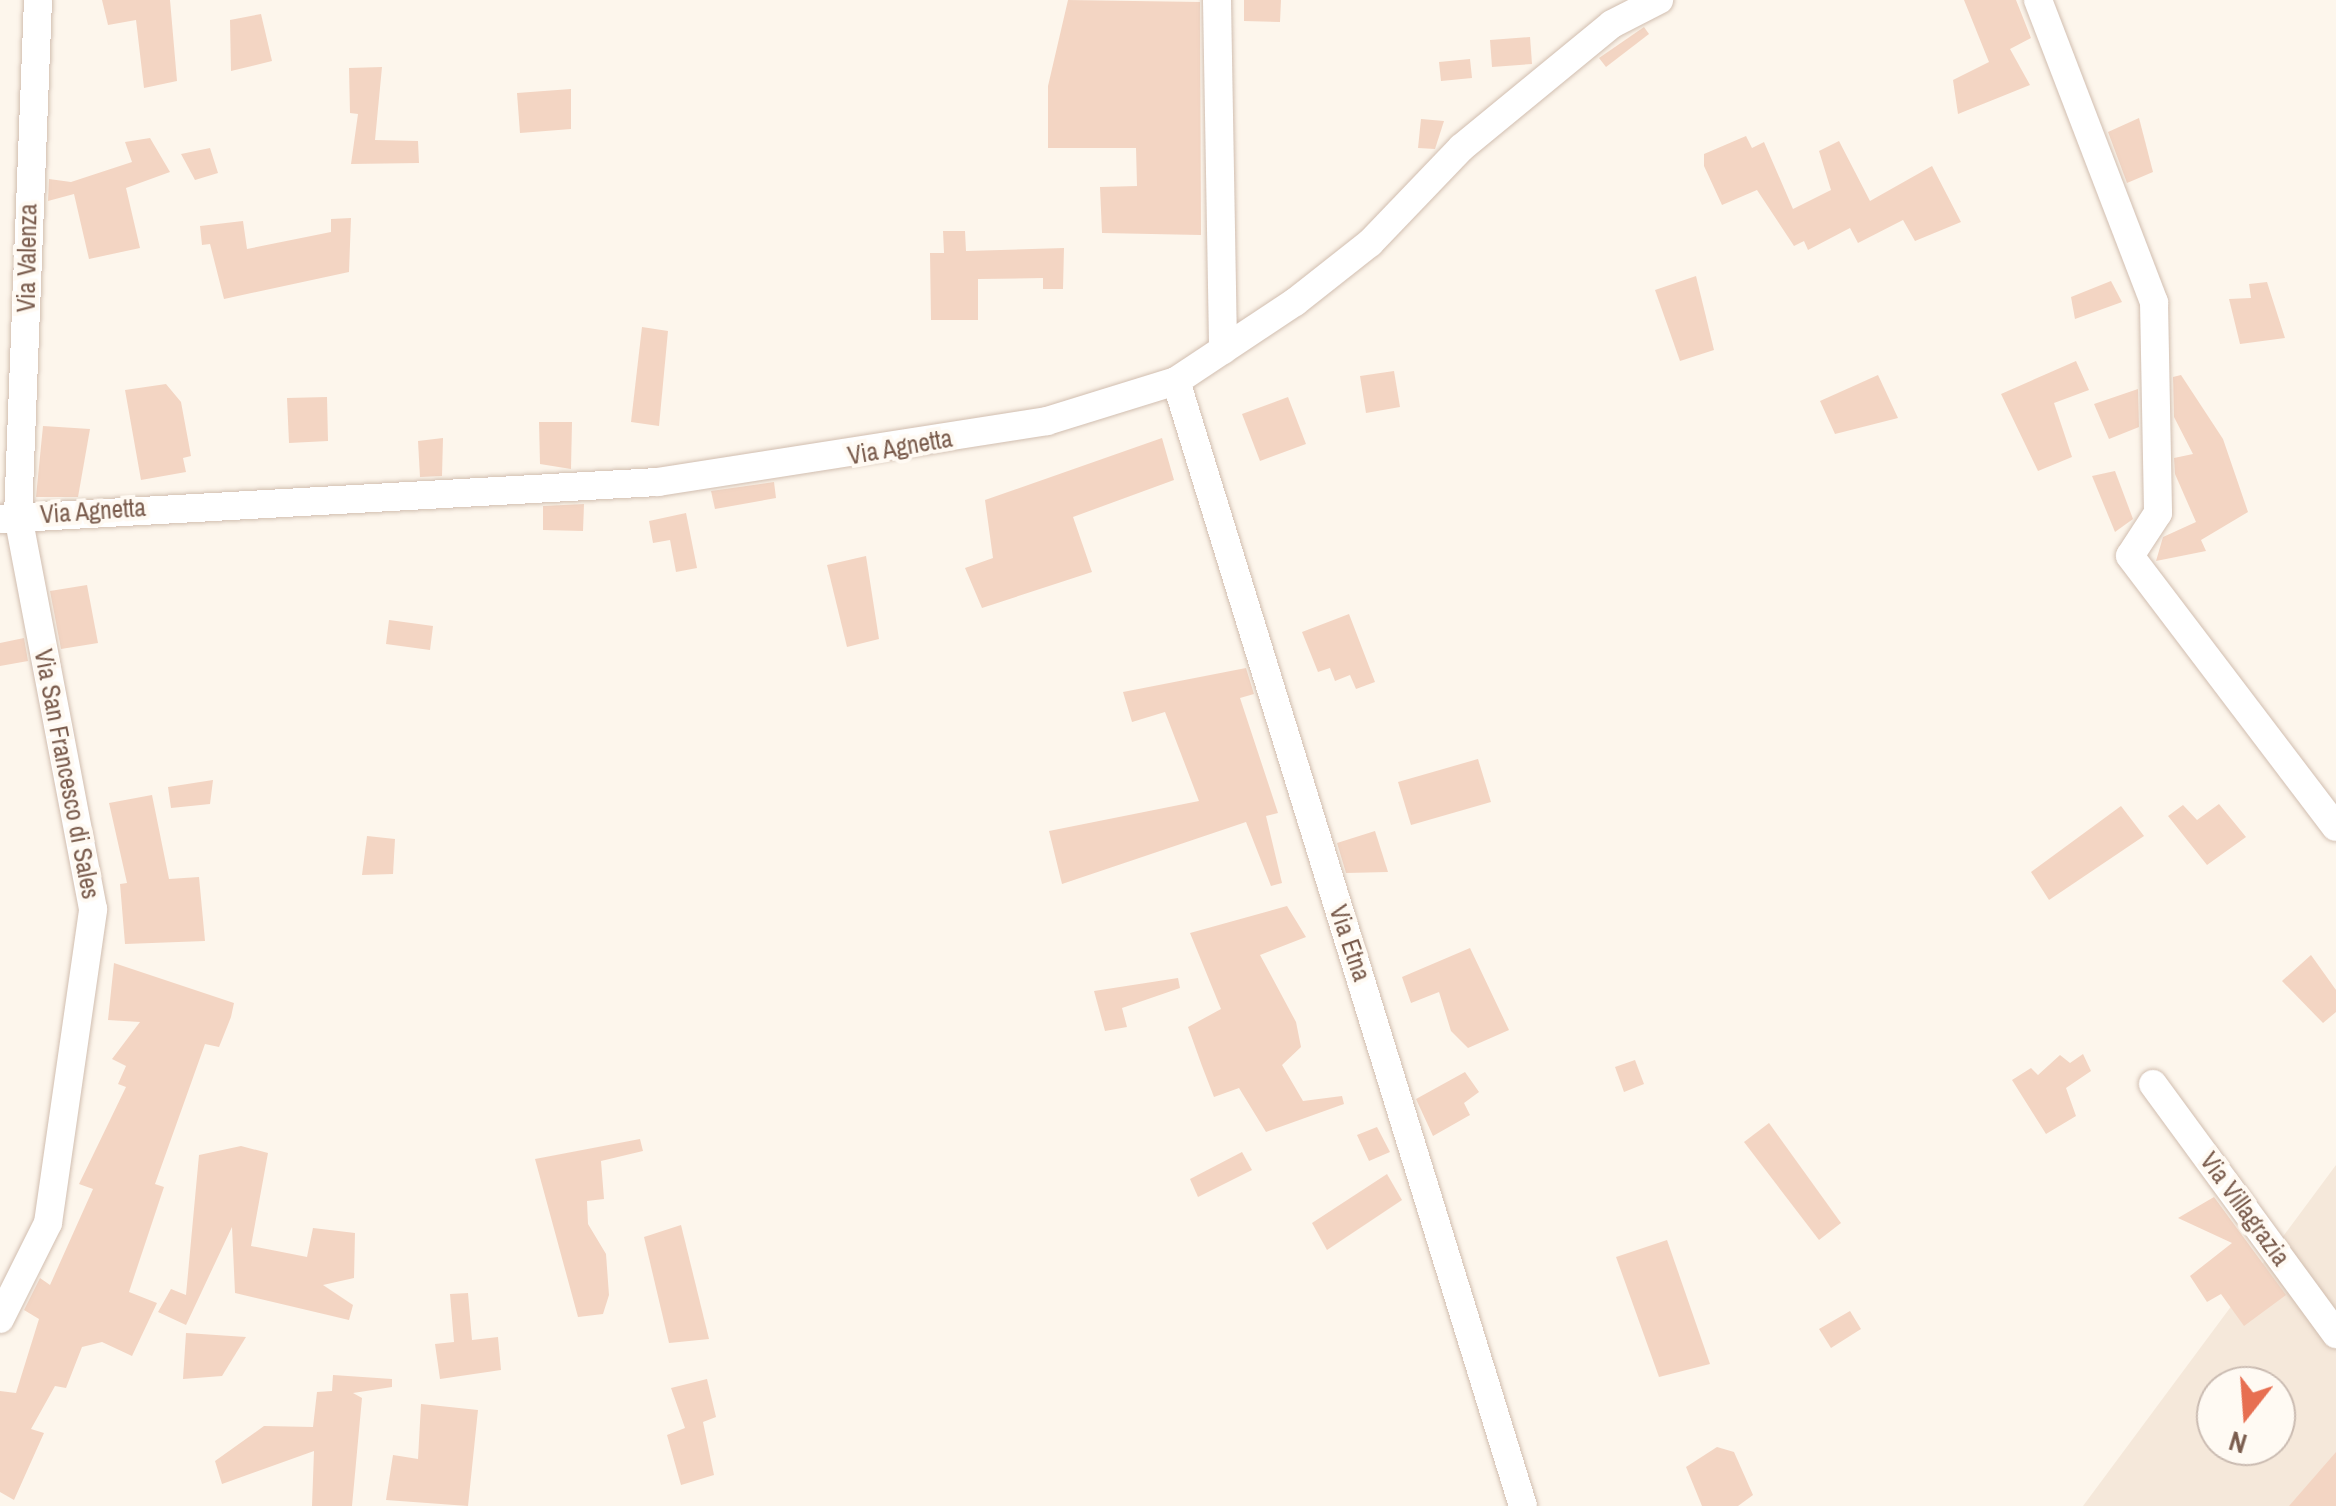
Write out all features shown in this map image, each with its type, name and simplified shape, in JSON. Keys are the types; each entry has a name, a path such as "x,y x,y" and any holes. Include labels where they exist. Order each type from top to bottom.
{"street":[{"name":"Via Valenza","path":"9,518 38,0"},
{"path":"1217,0 1223,350"},
{"name":"Via Agnetta","path":"9,518 658,482 1048,421 1176,380 1223,350 1370,243 1460,148 1612,24 1659,0"},
{"path":"2038,0 2154,302 2158,513 2130,556 2336,827"},
{"name":"Via Etna","path":"1176,380 1523,1506"},
{"name":"Via San Francesco di Sales","path":"0,1319 48,1222 93,910 9,518"},
{"name":"Via Villagrazia","path":"2153,1084 2336,1334"}],"shaded area":[{"path":"2336,1165 2336,1506 2083,1506"}],"building":[{"path":"102,0 170,0 177,81 144,88 136,20 108,25"},
{"path":"1068,0 1200,2 1201,235 1102,233 1100,187 1137,186 1136,148 1048,148 1048,86"},
{"path":"1244,0 1281,0 1280,22 1244,21"},
{"path":"1964,0 2016,0 2031,38 2010,49 2030,85 1958,114 1953,80 1989,62"},
{"path":"261,14 272,61 231,71 230,20"},
{"path":"1644,27 1649,34 1606,67 1599,58"},
{"path":"1530,37 1532,64 1492,67 1490,40"},
{"path":"1470,59 1472,78 1441,81 1439,62"},
{"path":"382,67 375,140 418,141 419,163 351,164 358,114 350,113 349,68"},
{"path":"571,89 571,129 520,133 517,93"},
{"path":"2139,118 2153,172 2127,183 2108,132"},
{"path":"1421,119 1444,121 1435,149 1418,148"},
{"path":"1746,136 1752,148 1764,142 1793,209 1831,190 1819,151 1839,141 1870,201 1932,166 1961,222 1915,241 1903,220 1858,243 1850,228 1808,250 1804,241 1794,246 1757,190 1722,205 1704,166 1704,154"},
{"path":"150,138 170,172 126,188 140,248 89,259 74,194 48,201 49,179 71,182 132,162 125,142"},
{"path":"210,148 218,173 195,180 181,154"},
{"path":"351,218 349,272 224,299 210,244 202,245 200,226 243,221 247,249 331,232 331,219"},
{"path":"943,231 965,231 966,251 1064,248 1063,289 1043,289 1043,278 978,279 978,320 931,320 930,253 944,253"},
{"path":"1696,276 1714,350 1680,361 1655,290"},
{"path":"2111,281 2122,302 2075,319 2071,297"},
{"path":"2267,282 2285,338 2240,344 2229,299 2251,298 2249,284"},
{"path":"642,327 668,331 659,426 631,422"},
{"path":"2076,361 2089,390 2054,403 2072,457 2038,471 2001,394"},
{"path":"1394,371 1400,407 1366,413 1360,376"},
{"path":"1878,375 1898,418 1835,434 1820,401"},
{"path":"2181,375 2223,439 2248,512 2201,540 2206,551 2156,561 2163,537 2196,522 2175,474 2174,458 2193,454 2174,417 2173,377"},
{"path":"166,384 181,402 191,456 183,458 186,472 141,480 125,390"},
{"path":"2138,389 2139,427 2109,439 2094,404"},
{"path":"327,397 328,441 289,443 287,398"},
{"path":"1288,397 1306,444 1260,461 1242,414"},
{"path":"539,422 572,422 571,469 540,464"},
{"path":"43,426 90,429 78,497 36,497"},
{"path":"443,438 442,476 420,477 418,441"},
{"path":"1162,438 1174,480 1073,517 1092,572 982,608 965,568 993,558 985,500"},
{"path":"2115,471 2133,519 2115,532 2092,476"},
{"path":"774,482 776,498 715,509 711,491"},
{"path":"584,504 583,531 543,530 543,506"},
{"path":"686,513 697,568 676,572 670,540 653,543 649,521"},
{"path":"866,556 879,639 847,647 827,565"},
{"path":"87,585 98,643 61,649 50,591"},
{"path":"1349,614 1375,682 1356,689 1350,675 1335,681 1330,668 1318,672 1302,632"},
{"path":"389,620 433,626 430,650 386,644"},
{"path":"24,638 28,661 0,666 0,643"},
{"path":"1246,668 1254,694 1240,698 1278,813 1266,816 1282,883 1271,886 1246,822 1062,884 1049,831 1199,801 1165,712 1132,722 1123,692"},
{"path":"1478,759 1491,802 1411,825 1398,782"},
{"path":"213,780 210,804 171,808 168,787"},
{"path":"152,795 169,879 199,877 205,941 125,944 120,884 127,883 109,803"},
{"path":"2219,804 2246,837 2207,865 2168,816 2183,805 2197,820"},
{"path":"2121,806 2144,836 2049,900 2031,872"},
{"path":"1375,831 1388,872 1346,873 1337,843"},
{"path":"367,836 395,839 393,874 362,875"},
{"path":"1287,906 1306,937 1260,955 1296,1022 1301,1047 1282,1065 1303,1101 1342,1096 1344,1104 1266,1132 1239,1088 1214,1097 1202,1066 1188,1027 1221,1009 1190,933"},
{"path":"1470,948 1509,1030 1468,1048 1451,1031 1439,992 1411,1003 1402,977"},
{"path":"2311,955 2336,990 2336,1012 2323,1023 2282,981"},
{"path":"114,963 234,1003 219,1047 205,1044 155,1184 164,1187 129,1292 157,1303 132,1356 102,1342 82,1347 66,1388 55,1386 31,1429 44,1433 14,1500 0,1492 0,1391 16,1393 39,1319 24,1310 40,1278 50,1285 93,1189 79,1184 126,1087 118,1084 126,1066 112,1059 140,1022 108,1020"},
{"path":"1178,978 1180,988 1122,1008 1127,1027 1105,1031 1094,991"},
{"path":"2083,1054 2091,1071 2066,1088 2076,1116 2046,1134 2012,1080 2031,1068 2038,1075 2060,1055 2070,1063"},
{"path":"1635,1060 1644,1084 1624,1092 1615,1067"},
{"path":"1465,1072 1479,1092 1464,1103 1470,1115 1433,1136 1416,1099"},
{"path":"1769,1123 1841,1223 1819,1240 1744,1142"},
{"path":"1377,1127 1390,1152 1369,1161 1357,1135"},
{"path":"640,1139 643,1151 601,1161 604,1199 587,1201 588,1224 606,1254 609,1295 603,1314 578,1317 535,1159"},
{"path":"241,1146 268,1153 251,1246 307,1257 313,1228 355,1233 354,1278 323,1285 353,1305 349,1320 235,1293 232,1227 186,1325 158,1312 171,1289 186,1295 199,1155"},
{"path":"1242,1152 1252,1170 1198,1197 1190,1179"},
{"path":"1387,1174 1402,1200 1327,1250 1312,1223"},
{"path":"2214,1197 2286,1295 2244,1326 2221,1294 2207,1302 2190,1276 2232,1243 2178,1218"},
{"path":"681,1225 709,1339 669,1343 644,1237"},
{"path":"1667,1240 1710,1364 1659,1377 1616,1257"},
{"path":"468,1293 472,1340 498,1337 501,1370 440,1379 435,1344 454,1342 450,1294"},
{"path":"1850,1311 1861,1329 1831,1348 1819,1329"},
{"path":"186,1333 246,1337 222,1376 183,1379"},
{"path":"333,1375 392,1379 392,1387 353,1393 362,1398 352,1506 312,1506 314,1451 222,1484 215,1461 264,1426 313,1427 317,1392 332,1391"},
{"path":"707,1379 716,1417 703,1422 714,1475 681,1485 667,1435 685,1428 671,1388"},
{"path":"421,1404 478,1410 468,1506 386,1500 393,1455 418,1459"},
{"path":"1717,1447 1734,1452 1753,1495 1738,1506 1702,1506 1686,1467"},
{"path":"2336,1452 2336,1506 2289,1506"}]}
